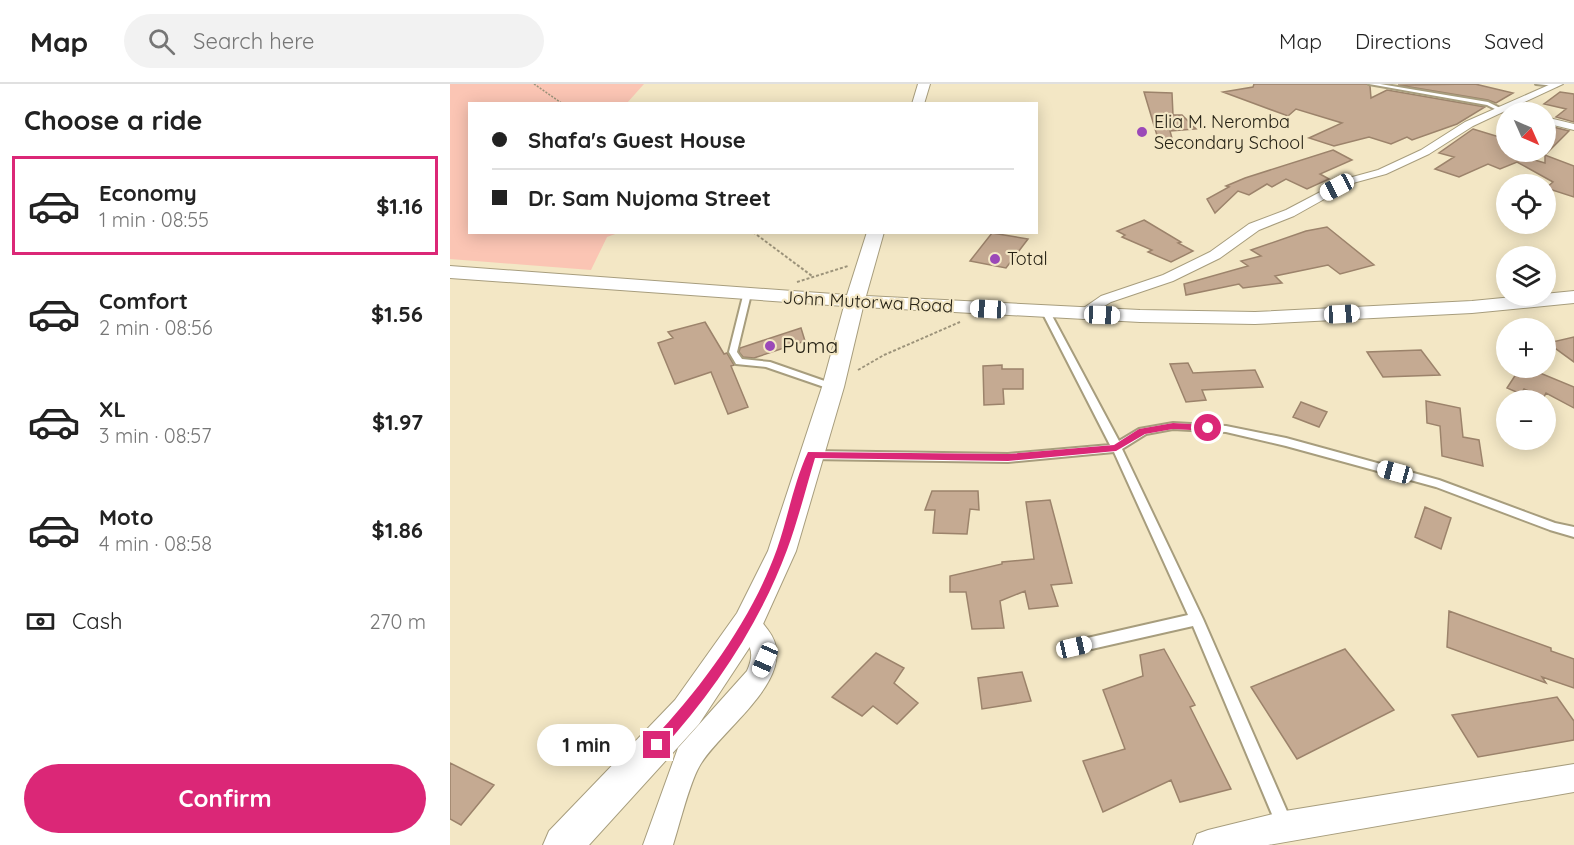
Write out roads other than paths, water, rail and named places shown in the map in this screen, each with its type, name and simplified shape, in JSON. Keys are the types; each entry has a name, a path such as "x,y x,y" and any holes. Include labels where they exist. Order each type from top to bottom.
{"street":[{"path":"919,102 924,84"},
{"path":"1525,102 1560,85"},
{"path":"1083,314 1106,299 1168,278 1215,255 1254,227 1290,213 1349,181 1382,172 1425,152 1469,124 1496,115"},
{"path":"1556,123 1574,127"},
{"path":"563,845 687,712 748,623 782,550 833,387 875,234"},
{"name":"John Mutorwa Road","path":"450,272 778,297 1083,314 1255,318 1472,307 1574,297"},
{"path":"658,845 688,758 756,680 765,660 762,641 748,623"},
{"path":"1208,845 1285,826 1574,778"}],"lane":[{"path":"1371,84 1496,107"},
{"path":"1538,84 1560,85"},
{"path":"747,294 733,352 739,362 767,364 833,387"},
{"path":"1046,312 1116,448 1197,619 1285,826"},
{"path":"811,454 1008,458 1116,448 1143,431 1173,426 1226,429 1286,442 1439,484 1554,527 1574,532"},
{"path":"1074,647 1197,619"}],"place":[{"name":"Elia M. Neromba Secondary School","path":"1142,132"},
{"name":"Total","path":"995,259"},
{"name":"Puma","path":"770,346"}]}
